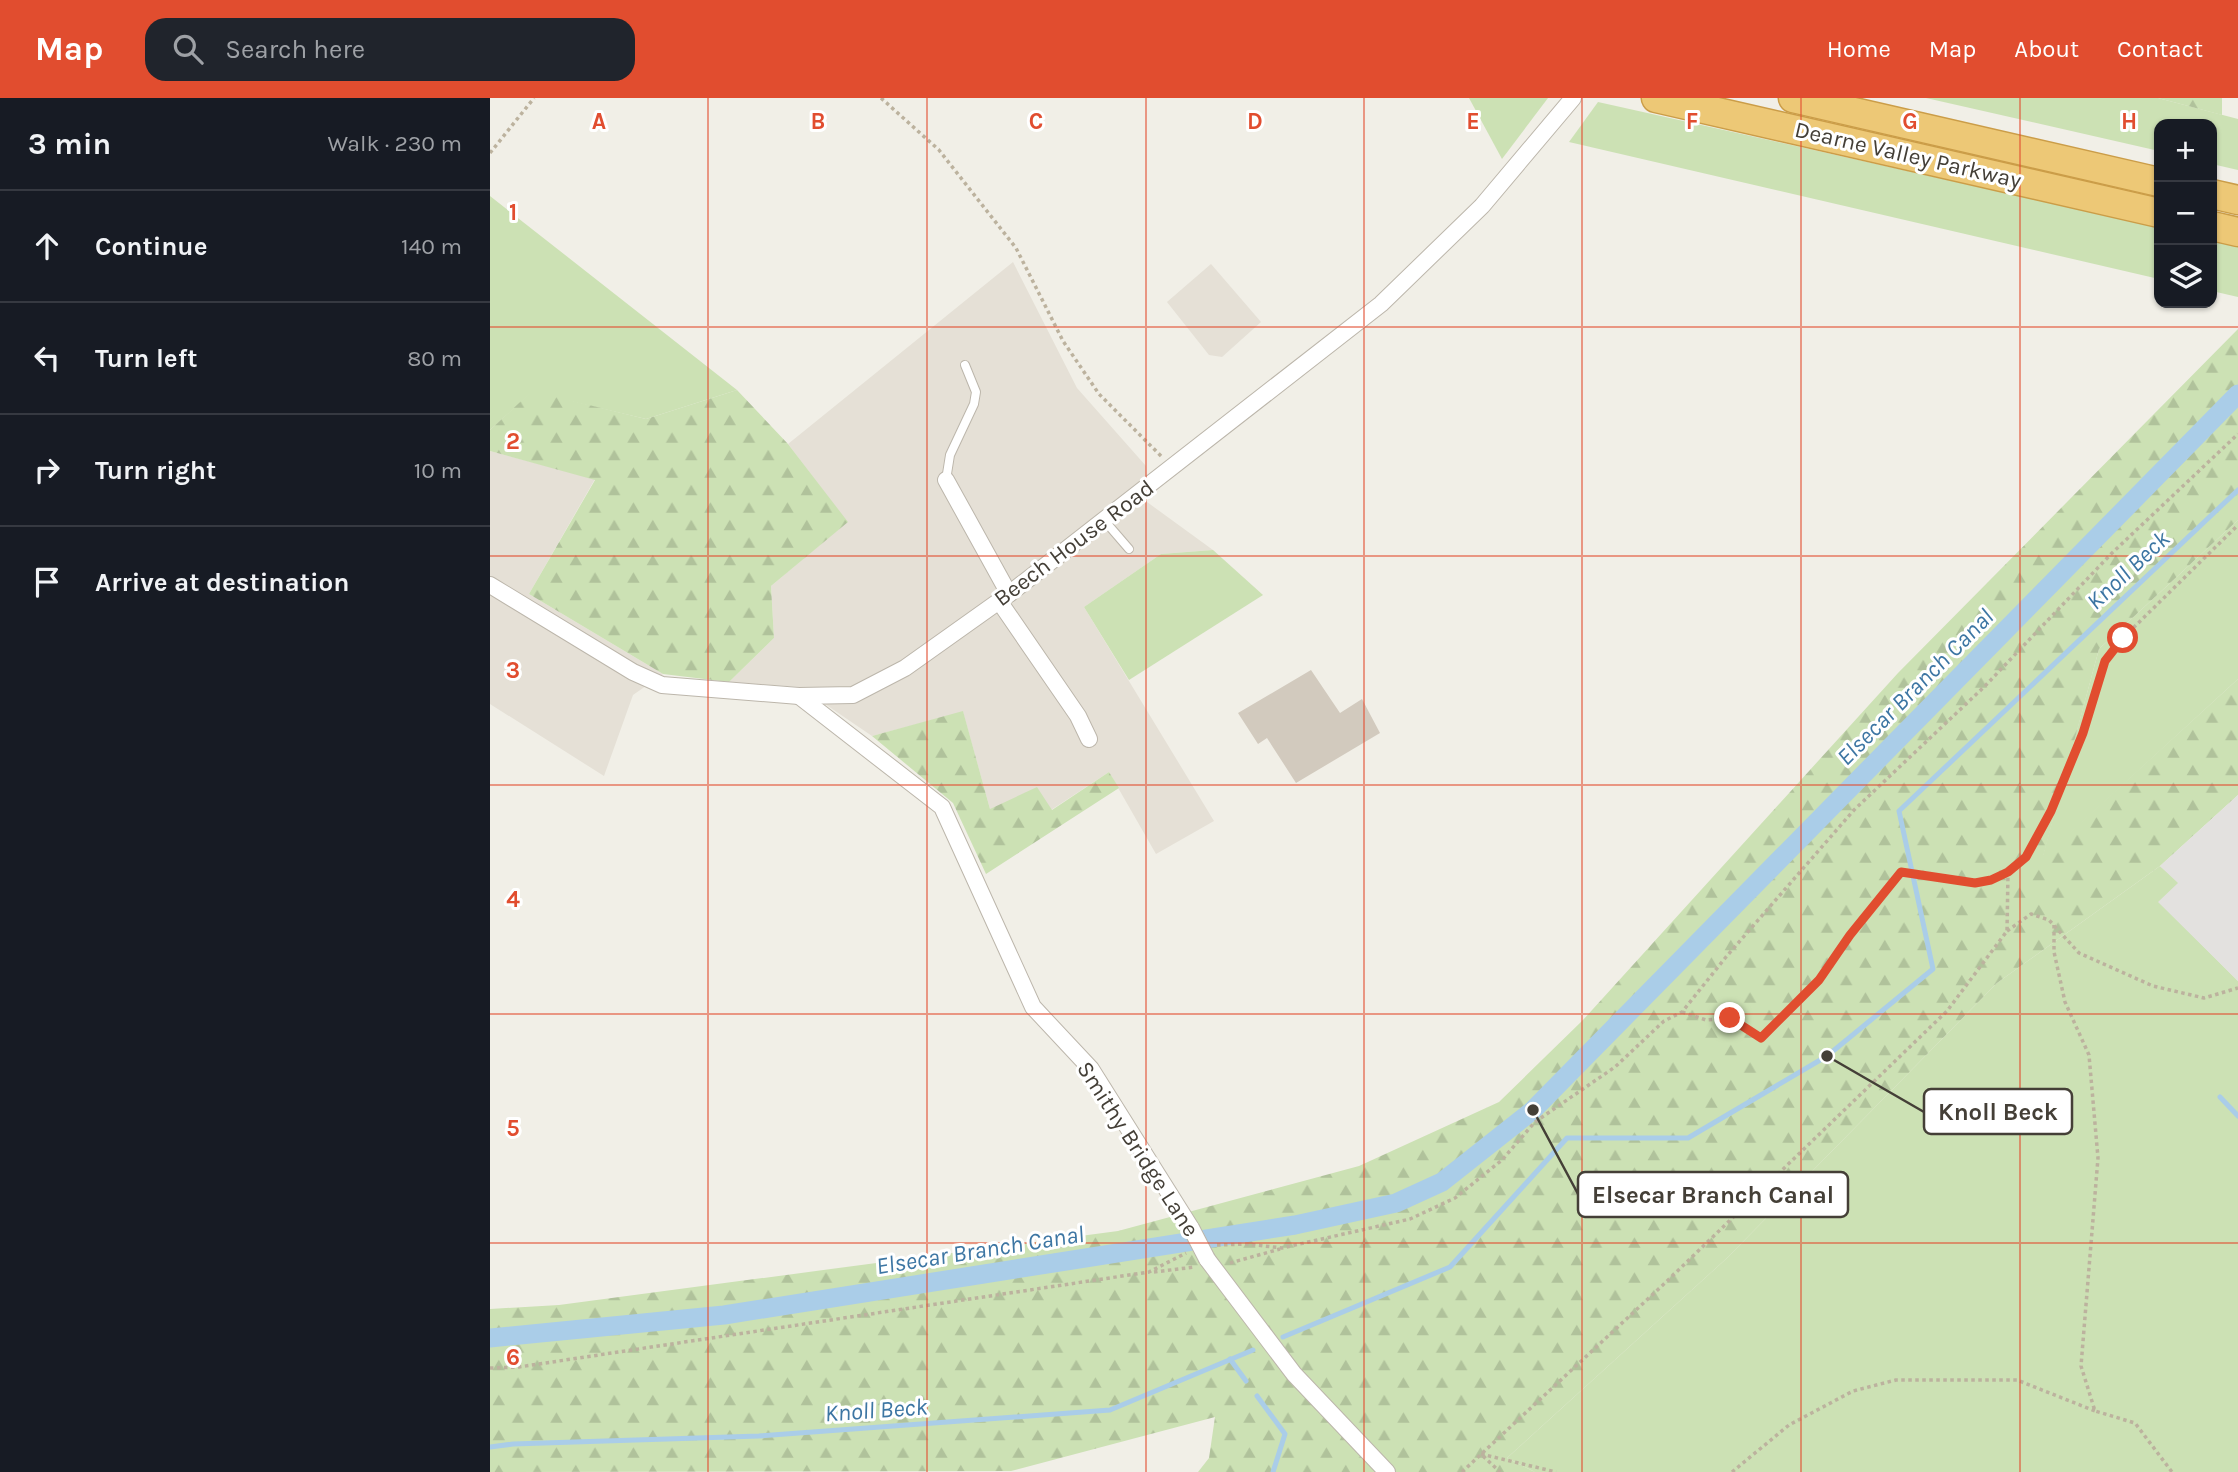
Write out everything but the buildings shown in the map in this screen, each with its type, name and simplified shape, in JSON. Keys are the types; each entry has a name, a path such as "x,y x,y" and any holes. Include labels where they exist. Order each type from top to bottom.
{"highway":[{"name":"Dearne Valley Parkway","path":"1656,98 2154,213"},
{"name":"Dearne Valley Parkway","path":"1793,98 2154,180"},
{"path":"2217,195 2238,200"},
{"path":"2217,227 2238,232"}],"street":[{"name":"Beech House Road","path":"490,585 633,673 662,685 799,696 853,695 905,668 1004,598 1381,304 1482,206 1569,102"},
{"path":"946,480 1004,598 1078,716 1089,739"},
{"name":"Smithy Bridge Lane","path":"799,696 942,807 1033,1007 1091,1069 1191,1228 1294,1374 1387,1472"}],"lane":[{"path":"946,480 950,455 974,404 976,392 965,365"},
{"path":"1104,520 1129,549"}],"path":[{"path":"490,153 534,98"},
{"path":"881,98 939,150 1016,248 1063,341 1099,394 1172,467"},
{"path":"1210,1253 1224,1244 1282,1248 1317,1241 1410,1219 1455,1198 1502,1160 1535,1122 1615,1067 1664,1021 1682,1012 1726,957 1854,810 1985,686 2111,554 2238,434"},
{"path":"1682,1012 1706,1020 1730,1018 1761,1038 1819,980 1850,935 1901,872 1975,883 1991,880 2008,872 2026,857 2051,811 2083,733 2105,661 2123,638 2238,525"},
{"path":"2007,931 2008,872"},
{"path":"1462,1472 1665,1283 1947,1011 2007,931 2031,914 2049,920 2079,953 2152,986 2204,998 2238,989"},
{"path":"2054,925 2054,952 2065,1002 2089,1055 2098,1158 2081,1366 2095,1412"},
{"path":"490,1368 519,1367 1149,1272 1191,1250"},
{"path":"1732,1472 1789,1425 1853,1391 1896,1380 2017,1380 2095,1412 2135,1423 2172,1472"},
{"path":"1481,1454 1500,1472"},
{"path":"1481,1454 1556,1472"}],"shaded area":[{"path":"1013,262 1077,388 1146,466 1147,502 1213,550 1161,554 1084,607 1214,821 1156,854 1109,772 1051,810 990,809 963,712 872,736 800,687 729,682 774,638 771,586 847,522 788,444"},
{"path":"1211,264 1261,322 1222,357 1209,355 1167,302"},
{"path":"490,451 595,479 529,594 663,674 633,695 604,776 490,704"},
{"path":"2238,795 2238,981 2158,902 2178,883 2160,866"}],"green space":[{"path":"1469,98 1548,98 1502,159"},
{"path":"1926,98 2158,98 2238,119 2238,170 2217,165 2217,119 2154,119 2154,150"},
{"path":"2158,98 2222,98 2222,115"},
{"path":"1598,102 2154,226 2154,278 1569,142"},
{"path":"490,196 737,390 646,419 532,392 490,430"},
{"path":"2217,240 2238,245 2238,297 2217,292"},
{"path":"2238,329 2238,520 2099,649 2043,857 2238,679 2238,795 2160,866 1997,983 1727,1258 1507,1458 1535,1472 1198,1472 1209,1458 1215,1417 1011,1471 490,1472 490,1309 559,1305 1118,1231 1359,1166 1499,1102 1583,1020 1898,673"},
{"path":"737,390 788,444 848,522 771,586 774,638 729,682 663,674 529,594 595,480 490,451 490,430 532,391 646,419"},
{"path":"2238,520 2238,679 2042,859 2099,649"},
{"path":"1213,550 1263,595 1129,680 1084,607 1161,554"},
{"path":"963,711 990,809 1037,787 1052,810 1109,772 1119,788 986,874 953,803 872,736"},
{"path":"2160,866 2179,883 2159,902 2238,981 2238,1472 1535,1472 1507,1458 1727,1258 1997,983"}],"waterway":[{"name":"Elsecar Branch Canal","path":"490,1338 724,1315 1295,1225 1396,1203 1442,1182 1533,1110 2238,394"},
{"name":"Knoll Beck","path":"1283,1337 1450,1267 1567,1138 1688,1138 1827,1056 1933,969 1899,811 2238,490"},
{"path":"2220,1097 2238,1116"},
{"name":"Knoll Beck","path":"490,1447 759,1436 1110,1410 1253,1350"},
{"path":"1230,1359 1246,1381"},
{"path":"1257,1396 1285,1434 1273,1472"}],"place":[{"name":"Knoll Beck","path":"1827,1056"},
{"name":"Elsecar Branch Canal","path":"1533,1110"}],"route":[{"path":"1730,1018 1761,1038 1819,980 1850,935 1901,872 1975,883 1991,880 2008,872 2026,857 2051,811 2083,733 2105,661 2123,638"}]}
